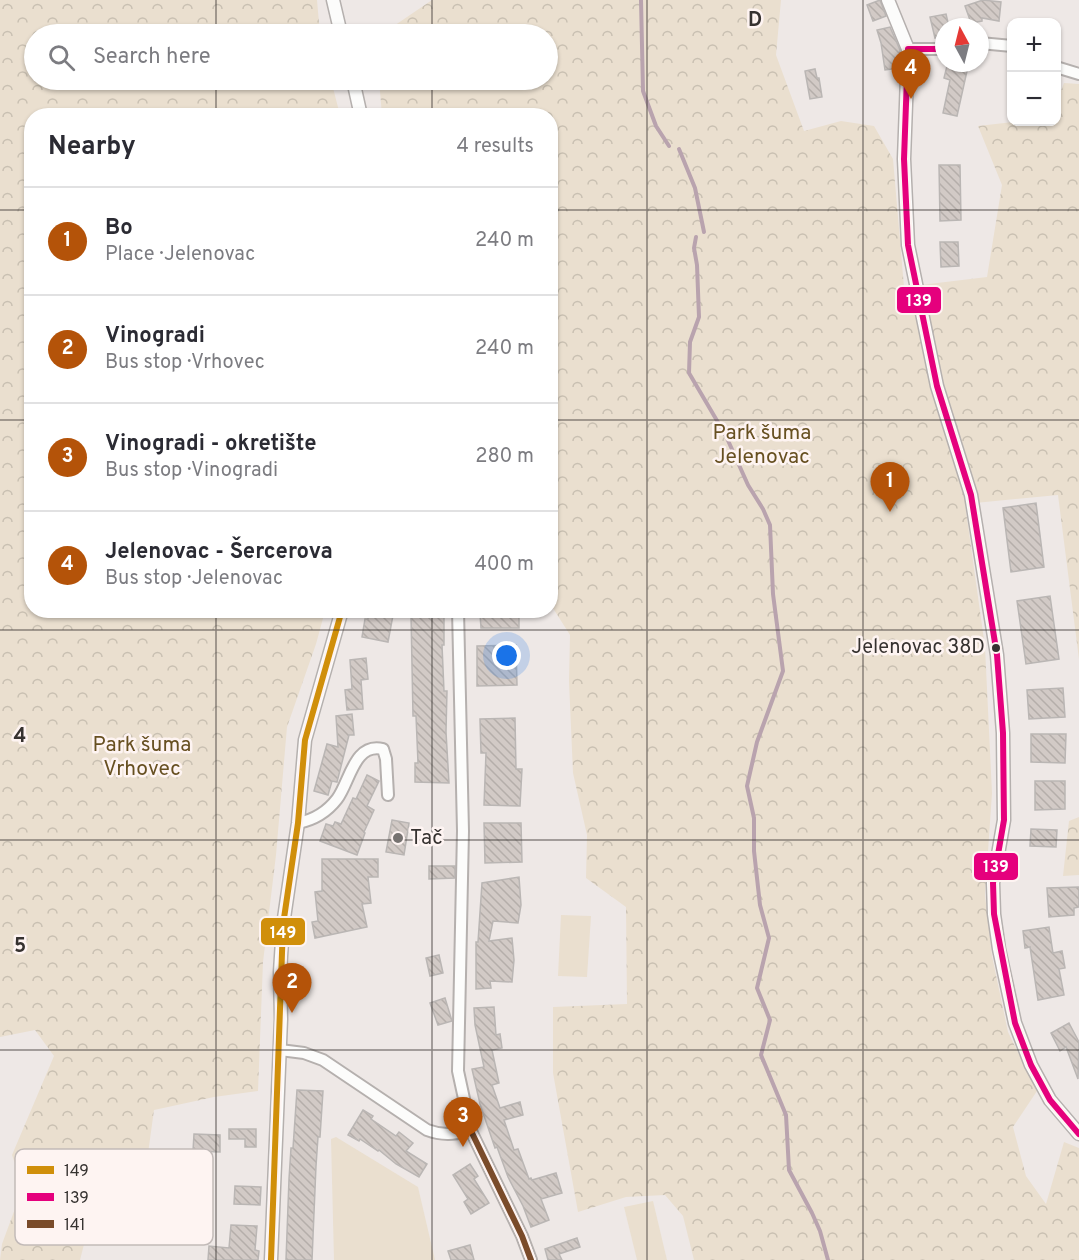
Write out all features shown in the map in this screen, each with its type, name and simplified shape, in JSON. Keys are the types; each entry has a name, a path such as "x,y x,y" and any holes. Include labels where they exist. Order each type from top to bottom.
{"street":[{"path":"333,0 339,24"},
{"path":"888,0 908,49 904,159 908,245 937,386 971,495 997,656 1003,733 1004,820 993,883 994,914 1015,1023 1031,1065 1050,1100 1079,1134"},
{"path":"989,44 1007,46"},
{"path":"908,49 935,49"},
{"path":"1061,69 1079,74"},
{"path":"355,90 359,108"},
{"path":"271,1260 280,1050 280,956 298,823 305,740 340,618"},
{"path":"458,618 463,831 458,1071 471,1131 522,1236 531,1260"},
{"path":"298,823 311,820 327,810 337,800 359,756 366,749 375,747 382,749 386,759 388,795"},
{"path":"280,1050 304,1053 323,1060 428,1130 438,1134 453,1135 471,1131"}],"green space":[{"name":"Park šuma Vrhovec","path":"0,0 317,0 319,24 24,24 24,90 334,90 338,108 24,108 24,618 323,618 287,727 276,855 263,962 258,1091 214,1097 154,1110 149,1149 15,1149 15,1164 12,1155 54,1056 35,1030 0,1037"},
{"name":"Park šuma Jelenovac","path":"432,0 781,0 776,55 804,131 841,121 874,126 893,159 904,287 987,277 1002,185 978,126 1007,123 1007,126 1061,126 1061,91 1064,83 1079,84 1079,659 1058,495 965,504 985,647 992,793 985,895 992,956 1008,1032 1037,1091 1013,1127 1026,1176 1046,1204 1064,1142 1079,1148 1079,1260 694,1260 683,1216 665,1195 626,1197 578,1212 553,1073 553,1007 627,1004 626,907 586,878 587,835 573,773 569,681 570,635 558,616 558,108 381,108 380,90 558,90 558,24 397,24"},
{"path":"1079,817 1079,875 1063,876 1069,821"},
{"path":"561,915 591,916 587,977 558,976"},
{"path":"336,1137 418,1187 435,1260 334,1260 331,1139"},
{"path":"653,1201 667,1260 637,1260 624,1207"},
{"name":"Park šuma Vrhovec","path":"15,1209 15,1245 84,1245 80,1260 0,1260 2,1244"}],"building":[{"path":"880,0 886,16 873,21 867,5"},
{"path":"983,0 1001,2 999,21 989,18 969,18 965,6"},
{"path":"946,14 947,18 935,18 935,38 930,17"},
{"path":"890,27 900,50 899,68 885,70 877,30"},
{"path":"815,69 822,97 810,99 805,71"},
{"path":"946,72 967,72 957,116 943,113 950,80 944,78"},
{"path":"939,165 960,165 961,220 940,221"},
{"path":"940,242 958,242 959,266 941,267"},
{"path":"1036,503 1044,567 1011,572 1003,508"},
{"path":"1050,596 1059,659 1026,664 1017,601"},
{"path":"392,618 388,642 362,637 365,619"},
{"path":"411,618 444,618 444,645 442,645 444,691 447,691 446,732 449,783 415,782 415,763 418,763 416,716 413,716"},
{"path":"480,618 519,618 519,628 481,628"},
{"path":"516,645 517,685 477,686 477,646"},
{"path":"366,658 368,679 361,680 363,709 347,710 345,690 352,689 350,660"},
{"path":"1063,688 1065,717 1029,719 1027,690"},
{"path":"352,714 354,735 349,735 337,782 332,781 328,795 314,791 327,744 338,747 336,716"},
{"path":"515,718 516,769 522,769 520,806 484,805 486,753 481,753 480,719"},
{"path":"1031,734 1066,734 1065,763 1031,762"},
{"path":"367,775 379,781 367,806 374,810 357,855 320,841 326,824 333,826 335,822 341,824"},
{"path":"1035,781 1065,781 1065,809 1035,810"},
{"name":"Tač","path":"392,820 409,823 404,855 386,852"},
{"path":"484,823 521,823 522,862 485,863"},
{"path":"1031,829 1057,830 1056,847 1030,846"},
{"path":"322,859 378,859 378,877 368,877 371,903 362,904 367,927 315,938 312,922 318,921 315,892 322,891"},
{"path":"429,866 455,866 455,878 429,879"},
{"path":"519,877 521,905 518,923 493,921 489,941 512,938 514,960 512,982 490,981 491,988 476,989 476,942 478,942 482,883"},
{"path":"1079,887 1079,907 1074,908 1074,915 1049,917 1047,888"},
{"path":"1049,927 1053,953 1062,951 1065,968 1059,969 1064,995 1038,1000 1030,947 1025,948 1023,931"},
{"path":"439,955 443,973 430,976 426,958"},
{"path":"445,998 452,1021 438,1025 430,1003"},
{"path":"494,1007 496,1035 500,1034 502,1048 492,1050 499,1083 492,1085 500,1108 520,1102 523,1115 504,1120 514,1150 518,1149 529,1179 556,1173 562,1193 541,1199 549,1220 531,1227 497,1147 495,1148 480,1104 472,1069 484,1067 475,1025 474,1008"},
{"path":"1069,1023 1079,1042 1078,1079 1066,1047 1060,1051 1051,1033"},
{"path":"297,1090 323,1091 316,1166 312,1260 286,1260 291,1148 293,1148"},
{"path":"363,1110 373,1116 371,1119 396,1136 399,1132 413,1143 406,1151 427,1164 419,1177 396,1164 379,1150 348,1135"},
{"path":"229,1129 256,1129 256,1147 245,1147 245,1139 229,1139"},
{"path":"194,1134 220,1135 220,1152 213,1152 213,1149 193,1149"},
{"path":"470,1164 478,1176 474,1179 489,1203 471,1214 464,1202 468,1199 453,1175"},
{"path":"235,1186 261,1187 260,1205 234,1204"},
{"path":"231,1225 257,1226 255,1250 259,1251 258,1260 208,1260 209,1246 229,1248"},
{"path":"577,1238 580,1247 559,1254 562,1260 548,1260 545,1249"},
{"path":"470,1245 474,1260 451,1260 448,1251"}],"waterway":[{"path":"641,0 643,91 656,126 669,146"},
{"path":"679,149 695,188 704,232"},
{"path":"696,237 694,248 699,317 690,342 689,373 726,436 748,485 770,525 773,594 783,671 757,742 747,786 754,818 754,851 760,905 769,938 757,988 770,1020 761,1055 786,1115 789,1170 820,1231 828,1260"}],"transit line":[{"name":"139","path":"935,49 908,49 904,159 908,245 937,386 971,495 997,655 1003,733 1004,820 993,883 994,914 1015,1023 1031,1065 1050,1100 1079,1134"},
{"name":"149","path":"271,1260 283,925 298,823 305,740 340,618"},
{"name":"141","path":"471,1131 522,1236 531,1260"}],"place":[{"name":"Jelenovac - Šercerova","path":"911,99"},
{"name":"Bo","path":"890,512"},
{"name":"Jelenovac 38D","path":"996,648"},
{"name":"Tač","path":"398,838"},
{"name":"Vinogradi","path":"292,1013"},
{"name":"Vinogradi - okretište","path":"463,1147"}]}
